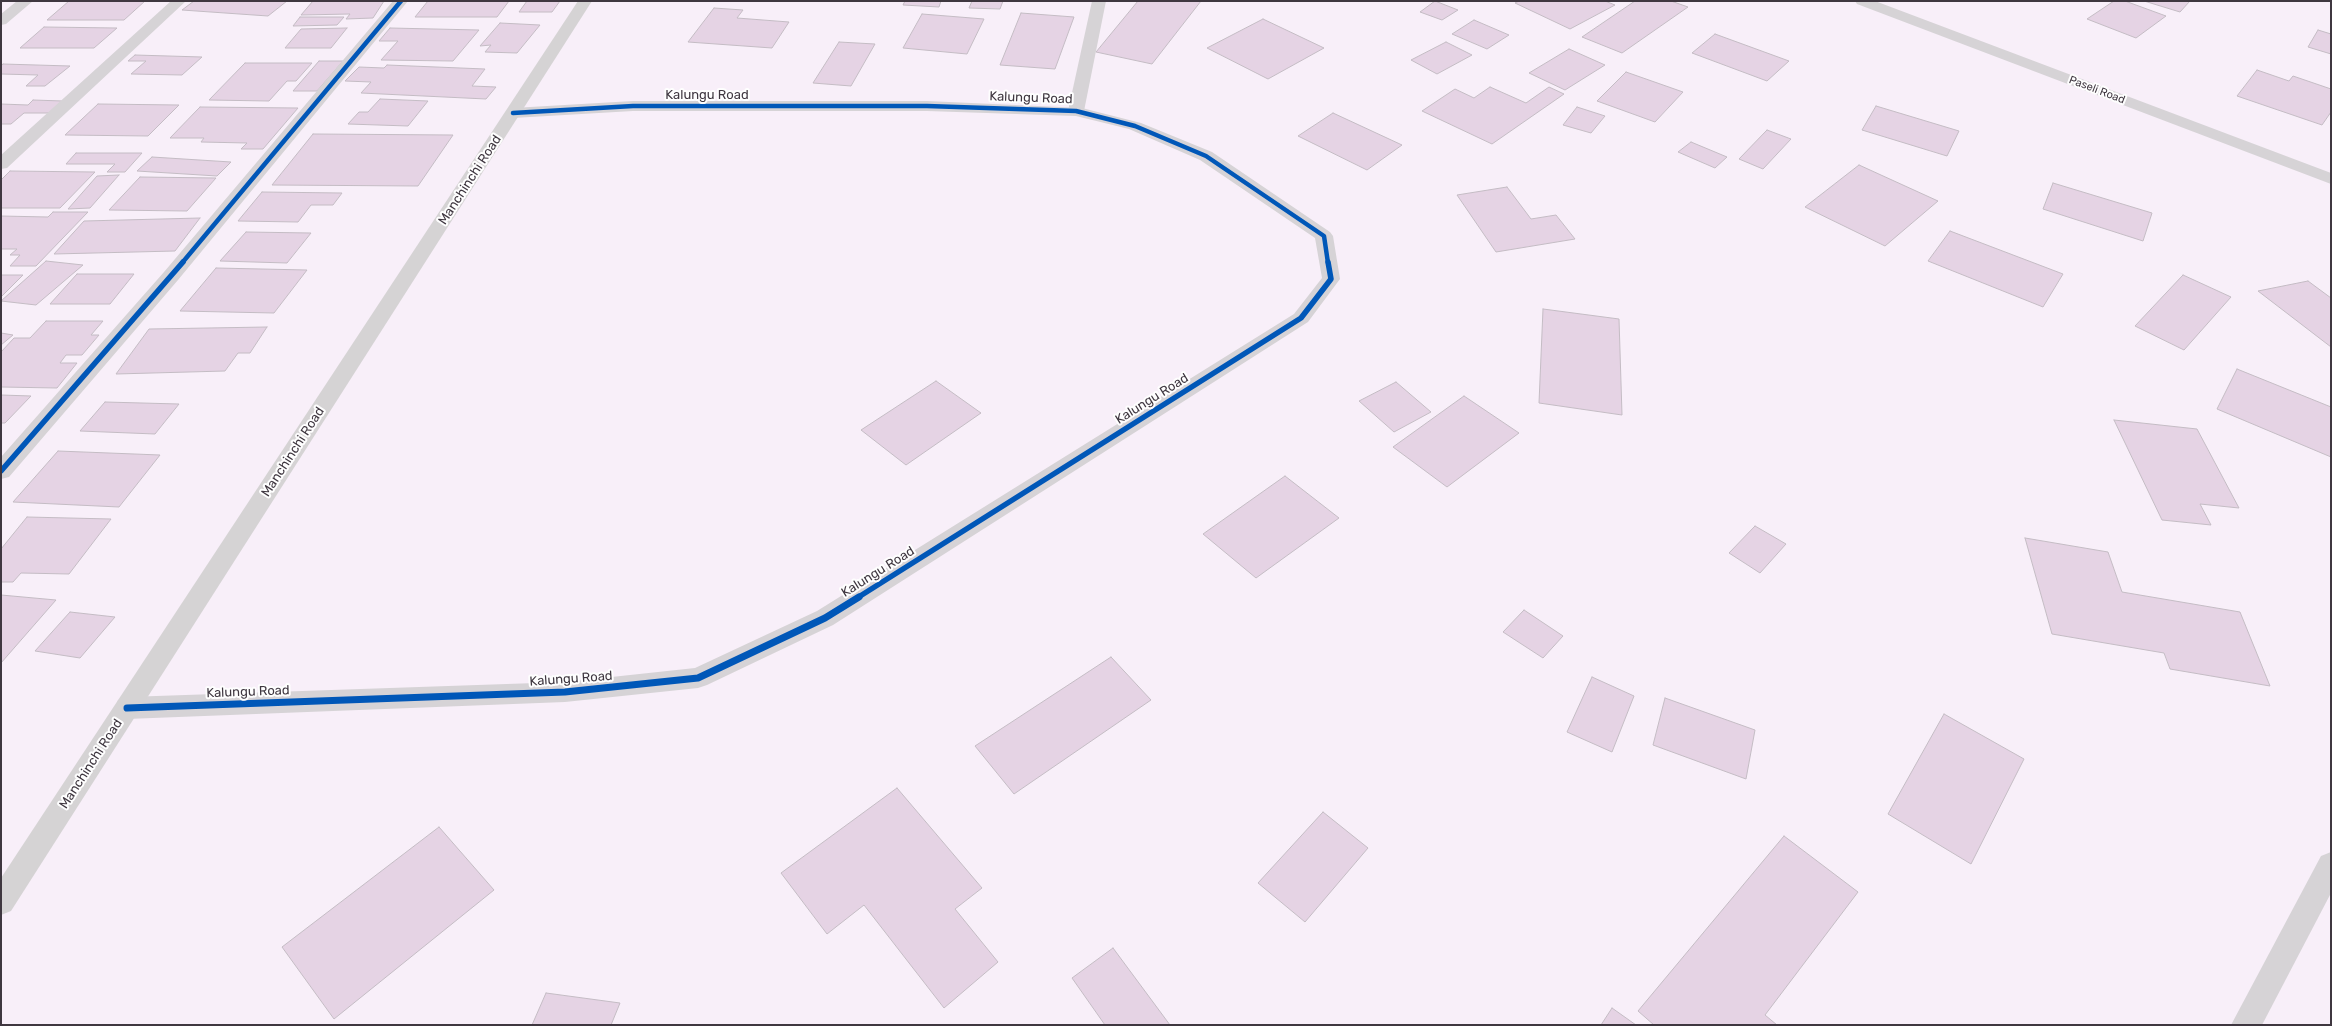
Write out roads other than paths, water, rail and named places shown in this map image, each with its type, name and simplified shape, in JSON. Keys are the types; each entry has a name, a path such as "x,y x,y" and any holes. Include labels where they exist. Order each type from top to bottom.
{"main road":[{"name":"Manchinchi Road","path":"1,902 585,1"}],"street":[{"path":"1,164 179,1"},
{"path":"1,470 171,276 401,1"},
{"path":"1076,111 1099,1"},
{"name":"Paseli Road","path":"1862,1 2331,179"},
{"path":"1,7 22,4"},
{"path":"1,21 22,4"},
{"name":"Kalungu Road","path":"127,708 565,692 698,678 825,618 1301,318 1331,279 1324,236 1206,156 1135,126 1076,111 927,106 633,106 513,113"},
{"path":"2246,1025 2331,865"}]}
